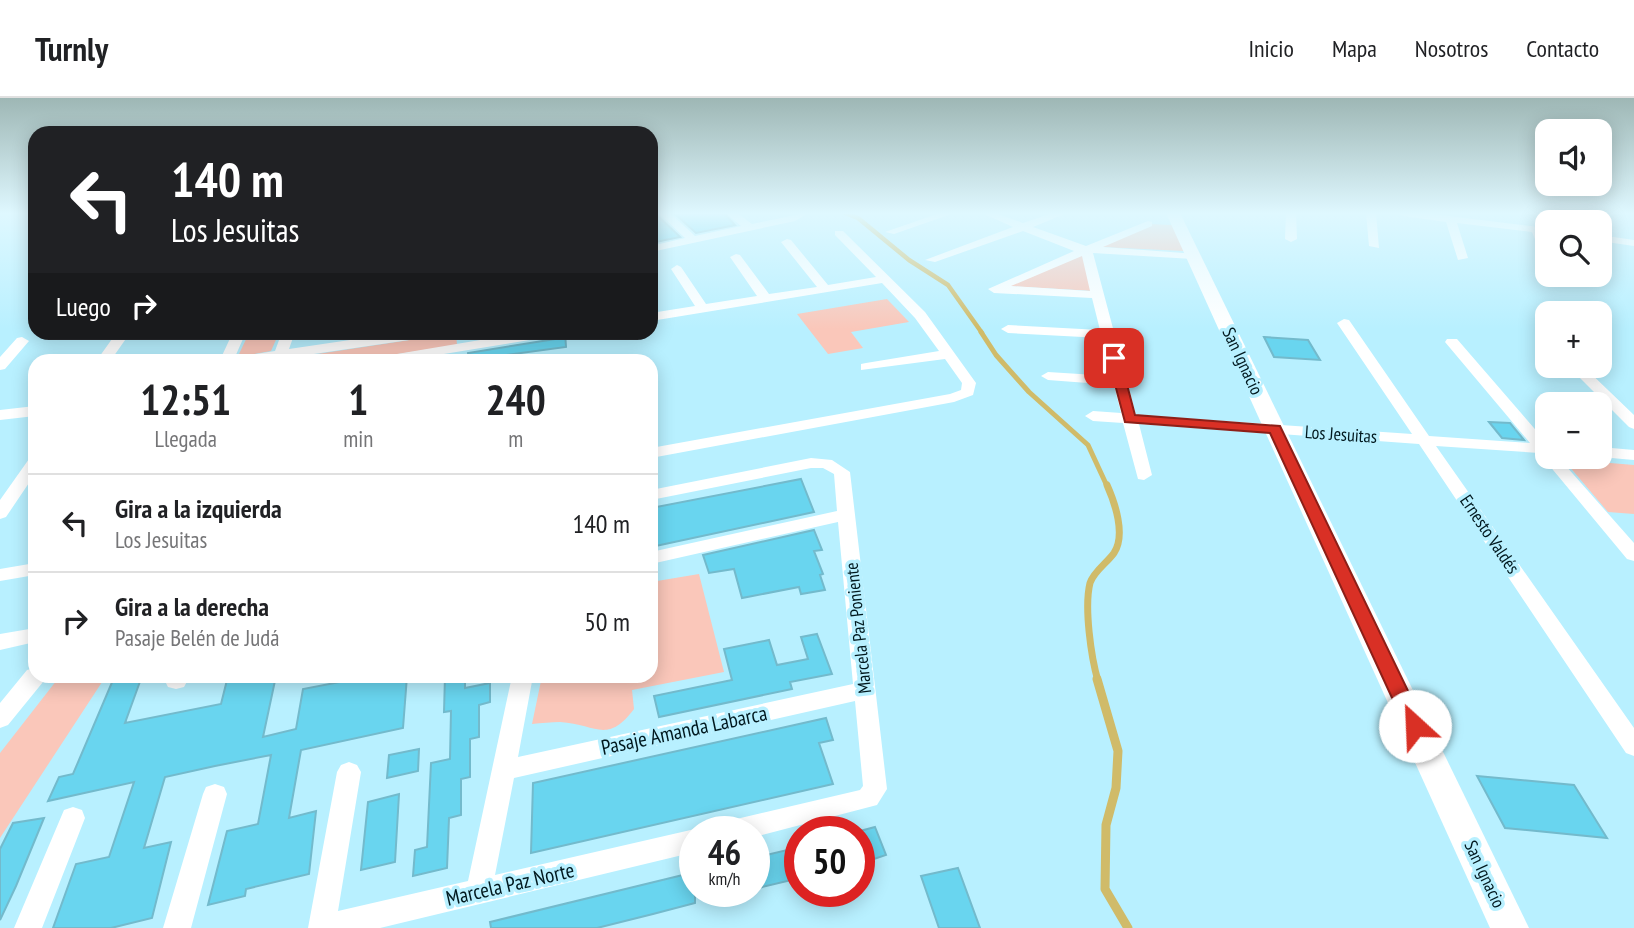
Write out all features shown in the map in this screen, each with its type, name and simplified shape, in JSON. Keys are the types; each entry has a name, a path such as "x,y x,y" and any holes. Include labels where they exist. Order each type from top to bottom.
{"main road":[{"name":"San Ignacio","path":"1191,252 1510,928"}],"street":[{"path":"795,252 824,288"},
{"path":"658,452 954,398 968,393 969,383 920,315 858,252"},
{"path":"931,260 954,252"},
{"path":"1082,252 994,289 1098,295"},
{"path":"1086,252 1144,475"},
{"path":"1117,252 1193,256"},
{"path":"1460,252 1462,258"},
{"path":"736,257 765,298"},
{"path":"677,269 702,308"},
{"path":"658,316 886,279"},
{"name":"Ernesto Valdés","path":"1344,323 1634,746"},
{"path":"1008,328 1108,334"},
{"path":"285,354 355,340"},
{"path":"421,354 506,340"},
{"path":"0,366 22,341"},
{"path":"1452,342 1535,438"},
{"path":"866,367 948,354"},
{"path":"1048,376 1120,381"},
{"path":"1586,378 1634,424"},
{"path":"0,415 28,412"},
{"name":"Los Jesuitas","path":"1093,416 1426,440 1535,451"},
{"path":"1612,453 1634,455"},
{"name":"Marcela Paz Poniente","path":"658,494 811,463 833,465 842,472 875,783 872,794 861,800 770,822"},
{"path":"1561,469 1634,555"},
{"path":"0,513 28,472"},
{"path":"658,556 846,514"},
{"path":"0,575 28,570"},
{"path":"0,642 28,636"},
{"path":"0,719 29,683"},
{"path":"479,892 521,683"},
{"name":"Pasaje Amanda Labarca","path":"503,770 865,690"},
{"path":"324,928 349,772"},
{"path":"177,928 215,793"},
{"path":"28,928 73,818"},
{"name":"Marcela Paz Norte","path":"324,928 679,844"}],"shaded area":[{"path":"1086,254 1094,291 1005,286"},
{"path":"887,299 909,322 851,332 863,348 828,354 797,314"},
{"path":"246,340 276,340 271,351 239,354"},
{"path":"410,340 457,340 457,345 398,354 318,354"},
{"path":"1612,463 1634,465 1634,514 1608,512 1571,469 1612,469"},
{"path":"699,574 724,672 632,690 634,709 625,720 608,729 600,730 560,722 532,724 541,683 658,683 658,581"},
{"path":"55,683 101,683 0,838 0,753"}],"building":[{"path":"1264,337 1308,340 1320,360 1274,357"},
{"path":"549,340 566,340 566,347 514,354 468,353"},
{"path":"1489,422 1510,423 1524,440 1502,438"},
{"path":"801,479 814,512 658,545 658,507"},
{"path":"814,530 822,550 814,551 823,574 820,575 825,590 801,594 799,587 742,598 734,569 709,573 703,555"},
{"path":"817,634 832,674 790,682 792,689 659,717 654,696 732,680 724,649 769,640 777,665 808,659 801,637"},
{"path":"112,683 139,683 125,723 221,704 226,683 275,683 263,737 296,729 303,689 334,683 406,683 403,728 301,750 289,818 316,811 309,874 246,889 245,896 208,905 227,831 258,824 271,755 165,777 144,848 171,842 152,918 111,928 53,928 76,864 109,857 134,782 48,801 59,777 73,774"},
{"path":"445,683 465,683 465,688 490,683 490,702 479,705 479,737 470,739 470,777 461,779 461,815 449,818 447,868 413,876 415,850 427,847 431,763 450,759 451,711 444,712"},
{"path":"826,718 833,740 819,743 833,784 693,816 679,816 679,819 531,853 533,783"},
{"path":"419,749 418,771 387,778 389,755"},
{"path":"1477,776 1574,785 1607,838 1505,828"},
{"path":"399,794 395,862 361,870 368,802"},
{"path":"44,818 0,920 0,849 13,823"},
{"path":"875,827 886,855 875,859"},
{"path":"784,851 784,882 770,885 770,854"},
{"path":"958,868 980,928 939,928 921,876"},
{"path":"679,876 679,907 597,928 491,928 490,922"}],"waterway":[{"path":"899,252 948,285 982,333"},
{"path":"981,332 996,355 1029,392 1088,445 1107,486"},
{"path":"1098,681 1089,632 1088,593 1092,579 1114,553 1119,537 1116,510 1107,485"},
{"path":"1097,679 1118,751 1116,788 1106,825 1105,889 1128,928"}],"route":[{"path":"1114,358 1129,419 1275,429 1415,726"}]}
